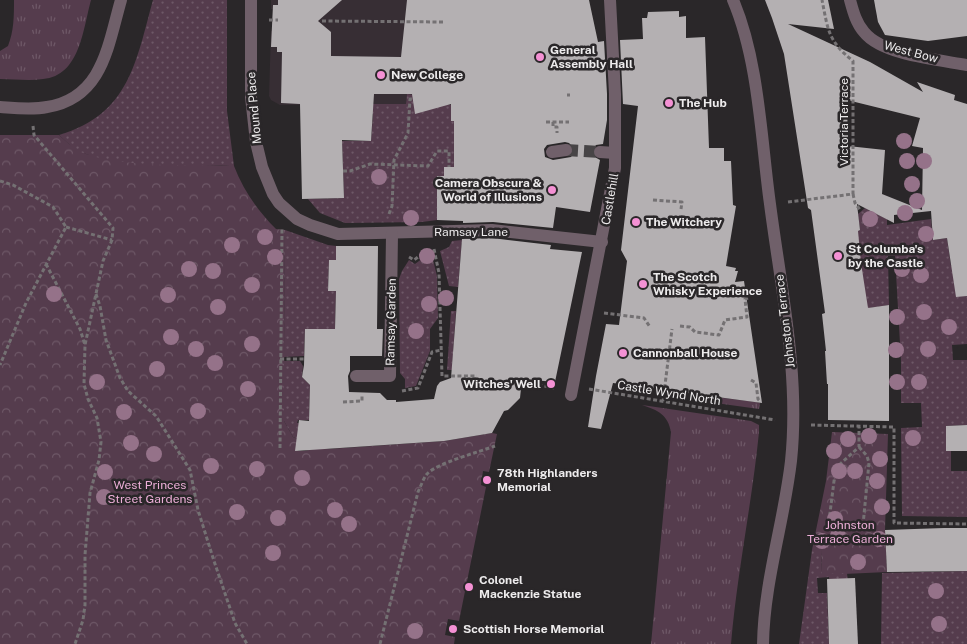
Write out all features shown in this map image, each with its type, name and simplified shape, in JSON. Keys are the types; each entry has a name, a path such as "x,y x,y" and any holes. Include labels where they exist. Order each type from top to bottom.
{"street":[{"path":"0,107 47,107 72,98 85,90 103,64 121,0"},
{"name":"Mound Place","path":"251,0 250,97 256,142 267,181 279,203 297,219 338,234"},
{"name":"Castlehill","path":"572,391 589,311 615,168 615,94 610,0"},
{"name":"Johnston Terrace","path":"733,0 747,40 792,367 794,423 791,462 768,592 763,644"},
{"name":"West Bow","path":"850,0 856,20 864,33 872,40 883,46 911,55 967,65"},
{"path":"552,152 566,150"},
{"path":"600,152 615,153"},
{"name":"Ramsay Lane","path":"338,234 492,230 602,242"},
{"name":"Ramsay Garden","path":"356,376 390,376 392,234"}],"path":[{"name":"Victoria Terrace","path":"822,0 832,40 853,61 853,194 855,203 861,211"},
{"path":"322,21 445,22"},
{"path":"392,206 394,160 408,133 410,99 414,99"},
{"path":"546,122 568,122"},
{"path":"553,122 553,127 555,127"},
{"path":"34,135 113,228 112,240 103,261 85,346 84,384 97,418 101,442 99,460 90,493 85,555 85,605 83,620 75,644"},
{"path":"343,171 350,171 370,164 428,166 436,150 450,151 449,167"},
{"path":"0,181 13,185 53,206 66,227 112,240"},
{"path":"807,200 853,194"},
{"path":"653,200 682,202 681,209"},
{"path":"0,365 26,303 66,227"},
{"path":"280,448 281,229"},
{"path":"411,258 414,260 434,248 439,273 442,376 477,376"},
{"path":"46,264 80,329 85,346"},
{"path":"96,294 106,340 120,378 128,391 156,416 190,470 198,510 214,561 235,623 247,644"},
{"path":"680,326 690,327 695,332 719,335 725,320 747,317 745,299 748,298"},
{"path":"589,311 644,318 650,327"},
{"path":"663,401 672,329"},
{"path":"401,384 402,391 418,388 432,352 441,350"},
{"path":"649,350 649,353 655,354 669,353"},
{"path":"280,359 305,359"},
{"path":"751,380 756,383 758,399 760,401"},
{"name":"Castle Wynd North","path":"519,381 572,391 663,401 762,417"},
{"path":"343,402 362,401 362,394"},
{"path":"832,426 894,427 894,523 967,524"},
{"path":"860,427 859,447 867,456 869,463 864,525"},
{"path":"380,644 418,492 428,473 438,466 494,446"},
{"path":"835,526 829,521 834,481 838,466 859,447"},
{"path":"466,456 468,463"}],"shaded area":[{"name":"New College","path":"271,0 483,0 499,174 444,176 444,167 454,167 454,121 451,121 451,105 432,104 407,95 406,104 280,105 271,100 269,96 271,31 277,31 278,9 271,9"}],"green space":[{"path":"14,0 91,0 78,49 65,69 55,76 38,80 0,79 0,51 8,46 10,40"},
{"path":"153,0 227,0 227,111 234,166 131,163 110,160 77,150 59,135 83,126 101,114 115,99 135,64"},
{"path":"407,94 414,95 431,104 451,105 451,120 454,121 454,167 445,167 444,176 437,176 437,220 422,222 345,223 320,213 308,199 344,198 342,141 371,141 373,114 354,114 354,104 406,104"},
{"name":"West Princes Street Gardens","path":"0,135 59,135 69,144 86,154 145,163 234,166 246,192 263,215 276,229 285,230 284,421 293,437 300,440 296,444 298,451 444,441 492,433 497,434 489,472 483,471 481,485 486,487 459,621 448,619 445,635 455,637 454,644 0,644"},
{"path":"865,208 887,219 887,225 931,219 933,240 947,238 951,266 967,264 967,344 952,345 953,360 967,360 967,425 946,426 946,451 951,451 951,471 967,471 967,517 902,516 901,428 922,427 921,403 901,403 901,361 895,256 888,256 889,305 864,309 863,278 858,263 862,262 861,259 858,260 859,244 854,231 860,230 858,214"},
{"path":"285,230 336,246 336,260 329,260 328,291 336,291 335,329 305,329 304,356 284,357"},
{"path":"462,240 458,287 449,286 440,251 449,247 452,241"},
{"path":"431,252 437,276 438,318 430,329 430,351 416,386 405,388 405,379 400,373 399,279 409,260 415,264"},
{"path":"451,311 456,311 452,370 447,370"},
{"path":"284,361 300,361 303,366 302,377 310,385 309,420 298,420 297,423 300,423 300,440 293,437 284,421"},
{"path":"691,394 756,402 760,403 759,409 694,400"},
{"path":"642,405 751,421 759,425 731,644 651,644 671,432 665,417 653,409"},
{"name":"Johnston Terrace Garden","path":"832,432 888,434 885,530 887,572 822,575 821,550 812,550 826,481"},
{"path":"821,549 822,574 847,573 848,584 830,585 829,577 817,578 818,593 827,593 829,644 799,644 812,550"},
{"path":"967,571 967,644 881,644 882,573"}],"building":[{"path":"278,0 342,0 318,21 331,32 331,56 401,57 407,0 589,0 598,42 604,41 607,94 607,120 603,144 596,145 592,151 593,156 600,160 590,212 556,207 553,228 493,222 463,223 463,221 437,220 437,176 444,176 444,167 454,167 454,121 451,121 451,104 415,114 412,94 374,94 371,141 342,140 344,198 302,199 300,104 281,103 282,52 277,52 277,47 271,47 273,5 278,5","holes":["569,143 574,148 574,153 571,157 553,160 545,157 544,149 547,145"]},
{"path":"765,0 828,0 834,29 788,24 870,62 923,92 917,82 955,95 954,100 967,104 967,296 956,297 947,238 933,240 931,211 894,215 894,223 857,204 861,263 868,308 889,305 889,421 828,420 828,384 822,314 825,313 811,210 808,208 784,54","holes":["847,100 920,118 912,146 923,148 922,210 882,194 885,150 848,146"]},
{"path":"874,0 967,0 967,36 928,41 885,35 878,22"},
{"path":"679,11 679,17 686,16 686,38 705,37 709,148 724,148 724,161 731,161 733,205 736,206 726,266 736,268 735,271 738,271 735,282 744,281 762,403 613,383 601,429 588,427 606,324 619,325 627,261 621,250 638,106 623,104 620,40 643,39 642,18 647,18 648,12"},
{"path":"492,238 551,245 550,249 582,252 555,382 522,379 520,398 508,410 504,411 492,433 444,441 295,451 299,420 309,421 310,385 302,377 305,329 335,329 336,291 328,291 329,260 336,260 336,246 378,246 377,329 383,329 382,356 350,356 349,392 380,393 387,400 396,400 396,402 434,399 440,382 451,378 462,239"},
{"path":"967,425 967,451 946,451 946,426"},
{"path":"967,528 967,571 887,572 885,530"},
{"path":"855,578 858,644 829,644 827,579"}],"tunnel":[{"path":"566,150 600,152"}],"place":[{"name":"General Assembly Hall","path":"540,57"},
{"name":"New College","path":"381,75"},
{"name":"The Hub","path":"669,103"},
{"name":"Camera Obscura & World of Illusions","path":"552,190"},
{"name":"The Witchery","path":"636,222"},
{"name":"St Columba's by the Castle","path":"838,256"},
{"name":"The Scotch Whisky Experience","path":"643,284"},
{"name":"Cannonball House","path":"623,353"},
{"name":"Witches' Well","path":"551,384"},
{"name":"78th Highlanders Memorial","path":"487,480"},
{"name":"Colonel Mackenzie Statue","path":"469,587"},
{"name":"Scottish Horse Memorial","path":"453,629"}]}
